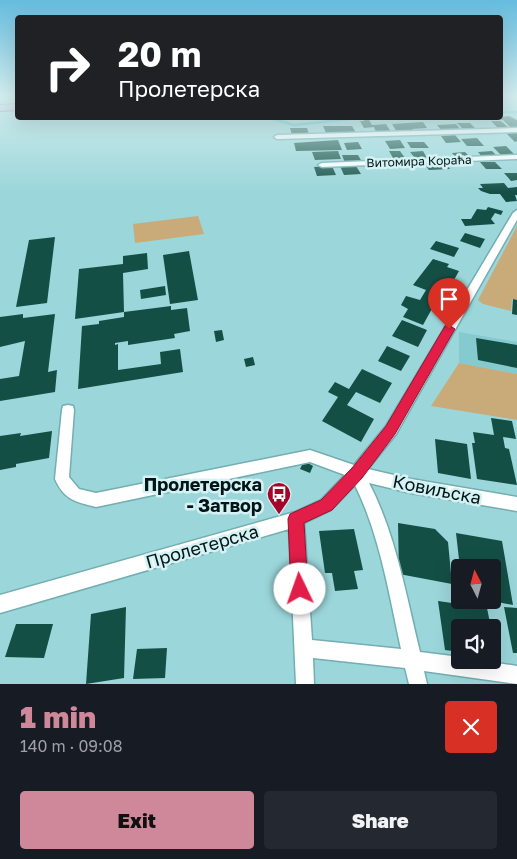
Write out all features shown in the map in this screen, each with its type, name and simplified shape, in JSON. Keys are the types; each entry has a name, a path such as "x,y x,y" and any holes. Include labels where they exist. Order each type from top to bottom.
{"street":[{"path":"277,137 517,130"},
{"name":"Витомира Кораћа","path":"322,165 517,157"},
{"name":"Пролетерска","path":"0,604 296,519 326,505 357,473 391,430 517,213"},
{"name":"Ковиљска","path":"68,410 62,479 75,495 96,500 310,456 357,473 411,486 517,504"},
{"path":"357,473 374,507 385,542 414,660 418,684"},
{"path":"296,519 305,684"},
{"path":"303,648 414,660 517,675"}],"shaded area":[{"path":"198,216 204,234 135,243 133,224"},
{"path":"517,226 517,300 512,299 511,311 483,304 478,300"},
{"path":"459,332 517,342 517,374 459,363"},
{"path":"459,363 517,374 517,420 431,406"}],"building":[{"path":"290,128 307,128 309,134 292,135"},
{"path":"324,128 353,128 356,133 326,133"},
{"path":"374,128 388,128 391,132 376,132"},
{"path":"394,128 427,128 412,129 414,131 397,132"},
{"path":"439,128 459,128 461,130 442,131"},
{"path":"505,132 517,132 517,141 515,142"},
{"path":"455,135 461,142 446,143 441,136"},
{"path":"477,138 484,146 467,146 461,139"},
{"path":"338,140 342,150 296,151 294,143"},
{"path":"400,140 405,148 390,149 385,141"},
{"path":"358,142 362,149 347,150 344,143"},
{"path":"407,142 424,142 429,148 411,148"},
{"path":"506,146 515,155 502,156 493,147"},
{"path":"338,151 341,159 315,160 312,152"},
{"path":"389,151 400,151 405,158 393,158"},
{"path":"423,151 427,158 415,158 410,152"},
{"path":"492,151 498,157 483,158 478,152"},
{"path":"465,152 471,158 457,159 452,153"},
{"path":"342,155 358,155 362,162 345,163"},
{"path":"480,162 495,162 502,169 486,169"},
{"path":"445,163 450,169 429,170 424,164"},
{"path":"332,166 336,175 317,176 314,167"},
{"path":"340,166 356,166 361,174 344,175"},
{"path":"504,173 517,173 517,180 511,181"},
{"path":"504,183 508,188 517,187 517,195 515,195 517,201 506,202 500,194 490,194 478,188 483,188 480,184"},
{"path":"488,207 503,211 501,215 495,213 491,219 495,224 465,226 461,219 471,219 477,209 486,210"},
{"path":"465,233 485,239 480,248 460,241"},
{"path":"55,237 47,303 16,307 29,240"},
{"path":"436,241 459,248 454,257 430,249"},
{"path":"189,251 198,300 170,304 163,255"},
{"path":"147,253 148,269 123,273 124,312 75,319 79,269 123,264 123,256"},
{"path":"433,259 449,264 447,267 459,271 454,280 450,279 440,296 448,298 442,308 434,305 423,325 403,317 408,309 401,305 406,296 420,300 426,290 413,285"},
{"path":"165,286 166,295 141,299 140,290"},
{"path":"513,299 517,300 517,315 512,314"},
{"path":"171,306 171,310 187,308 190,331 174,334 175,338 128,345 128,341 115,343 115,345 118,344 118,370 161,364 160,352 180,349 183,372 78,389 82,326 99,324 99,321 124,317 124,312"},
{"path":"23,314 23,318 55,314 48,372 57,370 55,392 0,401 0,379 19,376 25,341 0,347 0,317"},
{"path":"402,320 427,330 418,347 392,336"},
{"path":"222,330 224,340 216,342 214,331"},
{"path":"476,338 517,345 517,368 478,360"},
{"path":"387,346 410,356 401,371 378,361"},
{"path":"253,357 255,365 246,367 244,359"},
{"path":"362,369 392,383 380,403 356,392 347,405 374,419 361,442 322,421 338,397 328,392 335,382 349,389"},
{"path":"491,418 512,421 516,439 503,437 505,448 509,449 517,485 477,479 472,443 475,443 473,432 494,435"},
{"path":"52,431 49,458 16,464 16,467 0,470 0,436 21,433 20,436"},
{"path":"435,439 467,444 471,479 438,473"},
{"path":"304,461 313,466 310,473 300,469"},
{"path":"398,523 435,529 448,542 451,584 399,574"},
{"path":"354,529 363,570 354,571 358,589 335,591 332,573 325,573 319,531"},
{"path":"456,533 502,541 513,605 501,603 501,559 459,559"},
{"path":"438,601 451,603 451,609 487,609 489,619 451,619 451,651 445,650"},
{"path":"126,607 124,678 86,684 91,614"},
{"path":"504,607 517,608 517,653 513,653"},
{"path":"16,624 53,624 44,658 5,657"},
{"path":"167,648 165,678 133,679 137,649"}],"place":[{"name":"Пролетерска - Затвор","path":"279,515"}],"route":[{"path":"300,589 296,519 326,505 343,490 357,473 391,430 449,329"}]}
